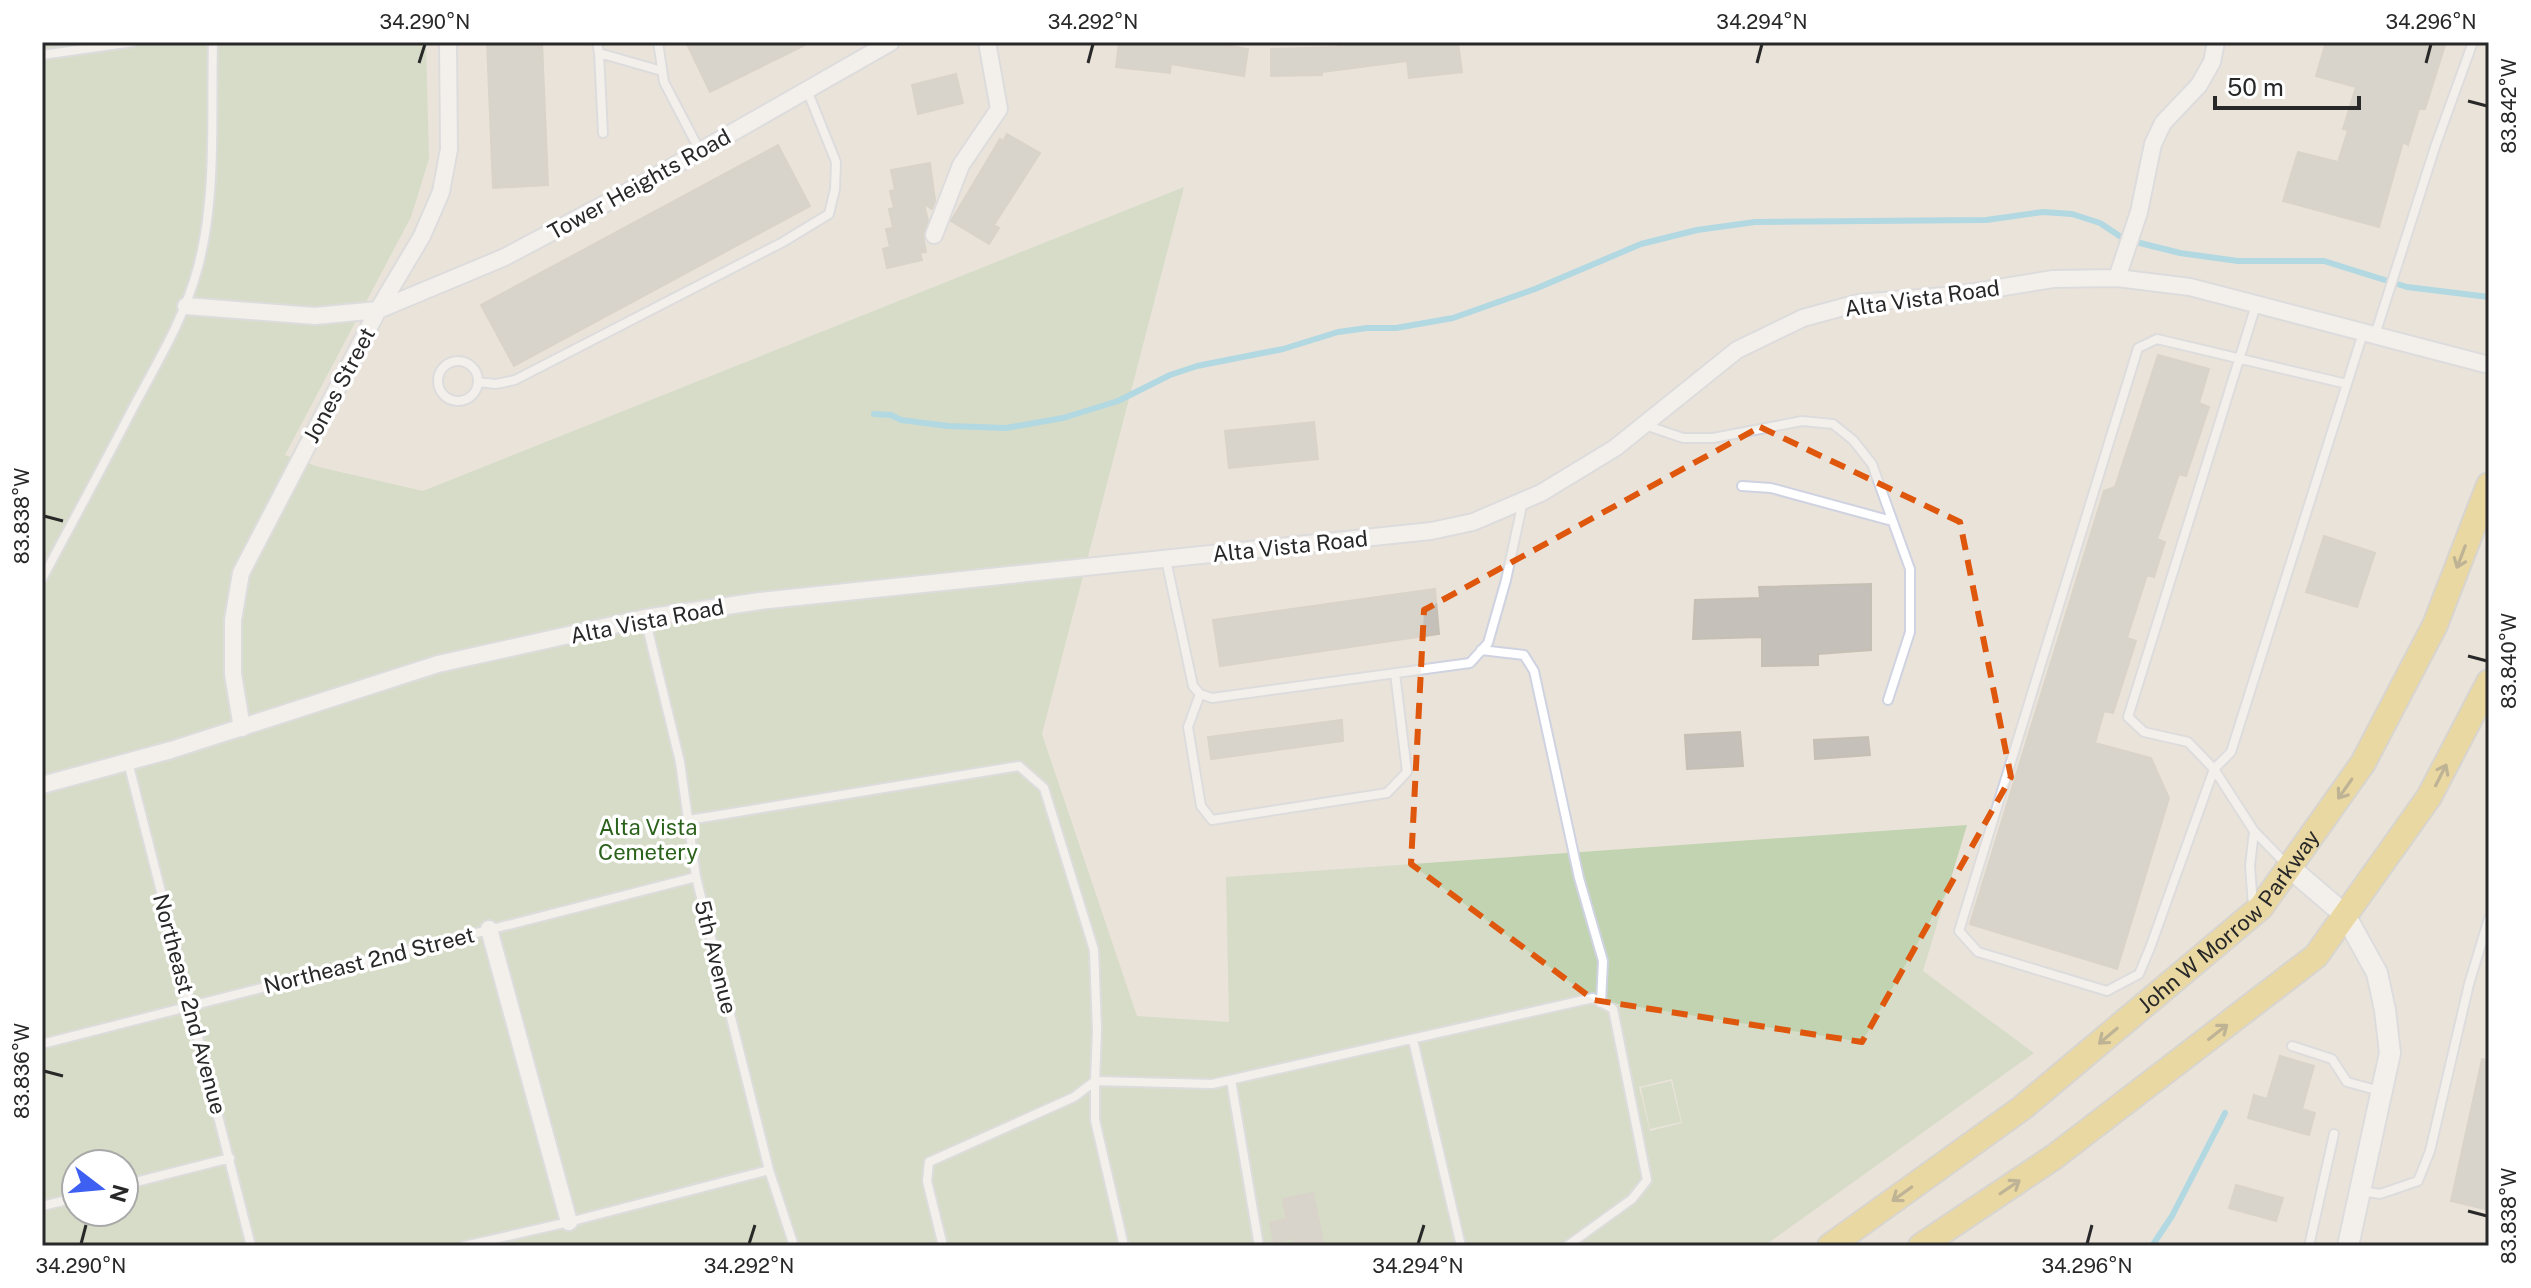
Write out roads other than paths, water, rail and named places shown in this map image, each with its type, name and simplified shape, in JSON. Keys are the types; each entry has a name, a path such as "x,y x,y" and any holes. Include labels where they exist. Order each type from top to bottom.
{"main road":[{"name":"John W Morrow Parkway","path":"1830,1246 2022,1108 2261,907 2363,763 2435,625 2489,485"},
{"path":"1921,1246 2054,1157 2316,956 2429,797 2489,682"}],"street":[{"name":"Jones Street","path":"242,728 233,674 233,620 241,573 378,310 422,236 441,192 449,149 448,42"},
{"name":"Tower Heights Road","path":"186,306 315,316 378,310 505,257 891,42"},
{"path":"934,235 961,165 999,109 987,42"},
{"path":"2117,278 2139,212 2153,144 2163,123 2199,85 2212,62 2216,42"},
{"name":"Alta Vista Road","path":"42,785 242,728 438,664 645,618 760,601 1431,531 1473,522 1523,501 1615,448 1737,350 1803,318 1858,303 1955,295 2053,279 2117,278 2190,287 2489,365"},
{"path":"2289,867 2345,915 2377,973 2385,1010 2390,1053 2348,1246"},
{"path":"489,929 569,1222"}],"lane":[{"path":"42,55 133,42"},
{"path":"42,579 186,306 206,223 213,42"},
{"path":"597,42 603,133"},
{"path":"658,42 664,82 700,151"},
{"path":"2347,384 2157,339 2138,348 1959,931 1978,952 2107,991 2139,974 2214,769 2231,752 2347,384 2369,334 2473,42"},
{"path":"599,53 662,71"},
{"path":"478,382 496,384 515,380 783,242 829,214 835,189 836,162 807,90"},
{"path":"2256,305 2128,717 2144,732 2188,742 2214,769 2254,831 2289,867"},
{"path":"463,361 474,369 478,382 473,394 456,401 445,397 440,391 438,378 444,366 463,361"},
{"path":"1644,425 1683,438 1713,438 1802,421 1833,424 1853,440 1872,464 1910,569 1910,632 1888,700"},
{"path":"1742,486 1771,488 1892,521"},
{"path":"1166,560 1193,686 1200,694 1212,698 1470,663 1488,643 1506,580 1523,501"},
{"name":"5th Avenue","path":"645,618 680,762 696,877 769,1170 794,1246"},
{"path":"1481,650 1524,655 1534,671 1579,878 1603,961 1601,1003"},
{"path":"1200,694 1188,727 1201,806 1212,820 1387,793 1407,772 1395,673"},
{"name":"Northeast 2nd Avenue","path":"128,762 251,1246"},
{"path":"689,820 1019,766 1044,788 1094,950 1097,1030 1095,1120 1124,1246"},
{"path":"2253,913 2250,866 2254,831"},
{"name":"Northeast 2nd Street","path":"42,1044 696,877"},
{"path":"2360,1191 2380,1194 2418,1181 2430,1151 2469,984 2489,918"},
{"path":"943,1246 927,1181 929,1162 1074,1097 1095,1081 1212,1084 1593,998 1613,1009 1647,1180 1632,1199 1567,1246"},
{"path":"1413,1040 1461,1246"},
{"path":"2292,1046 2332,1059 2347,1082 2381,1091"},
{"path":"1231,1080 1259,1246"},
{"path":"2309,1246 2334,1134"},
{"path":"140,1181 230,1158"},
{"path":"464,1246 769,1170"}],"waterway":[{"path":"874,414 948,426 1006,428 1063,418 1118,401 1170,375 1197,366 1283,349 1338,332 1396,328 1453,318 1535,289 1641,244 1697,230 1755,222 1986,220 2043,212 2072,214 2100,223 2124,239 2180,253 2238,261 2324,261 2407,287 2489,297"},
{"path":"2152,1246 2172,1216 2225,1113"}],"park label":[{"name":"Alta Vista Cemetery","path":"648,840"}]}
